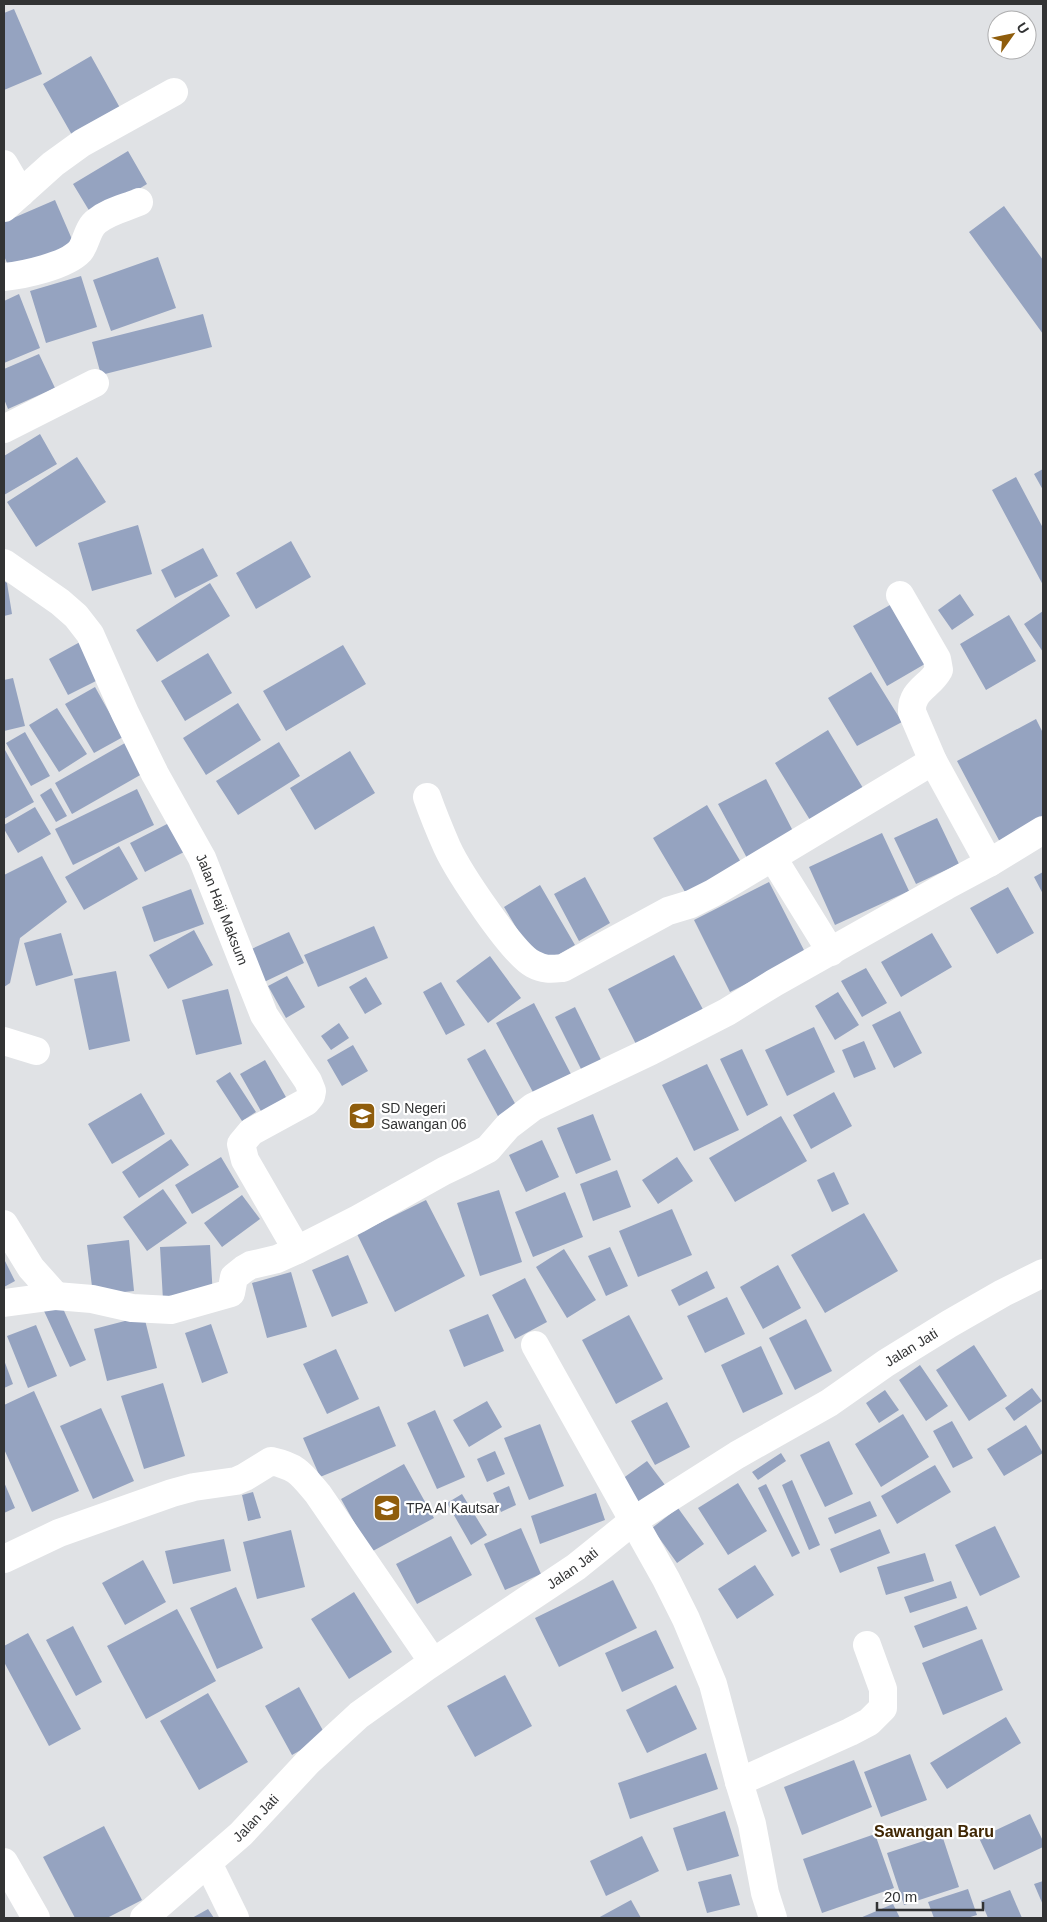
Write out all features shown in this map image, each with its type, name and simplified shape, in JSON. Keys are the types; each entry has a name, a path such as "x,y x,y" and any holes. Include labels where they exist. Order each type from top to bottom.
{"street":[{"path":"4,164 12,201 53,164 82,143 174,92"},
{"path":"4,277 28,273 68,259 79,251 94,222 139,202"},
{"path":"4,429 95,383"},
{"name":"Jalan Haji Maksum","path":"4,563 60,602 76,616 90,634 125,714 155,774 202,858 264,1016 308,1081 312,1090 311,1096 306,1102 251,1132 240,1144 245,1160 297,1250"},
{"path":"900,595 937,659 939,670 936,676 914,696 911,704 912,712 933,761 989,863"},
{"path":"427,797 448,849 474,891 507,937 531,964 546,970 563,968 583,959 668,912 691,904 713,893 933,761"},
{"path":"4,1303 56,1296 92,1299 132,1308 171,1310 231,1293 234,1277 244,1268 277,1259 297,1250 488,1149 508,1126 533,1107 709,1022 774,983 989,863 1043,830"},
{"path":"773,858 831,952"},
{"path":"4,1041 36,1051"},
{"path":"4,1224 31,1268 56,1296"},
{"name":"Jalan Jati","path":"144,1918 242,1834 308,1762 359,1715 433,1662 576,1567 633,1521 737,1454 829,1403 949,1324 1043,1273"},
{"path":"535,1345 666,1579 686,1619 713,1684 752,1824 765,1893 773,1918"},
{"path":"4,1559 59,1533 172,1493 194,1487 236,1480 255,1472 271,1461 289,1465 300,1472 318,1494 433,1662"},
{"path":"739,1782 850,1732 869,1722 883,1708 884,1689 867,1645"},
{"path":"4,1862 36,1918"},
{"path":"208,1863 235,1918"}],"building":[{"path":"14,9 42,74 4,90 4,13"},
{"path":"91,56 124,115 76,142 43,84"},
{"path":"128,151 147,184 93,217 73,184"},
{"path":"55,200 74,244 11,272 4,256 4,222"},
{"path":"1004,206 1043,260 1043,334 969,232"},
{"path":"158,257 176,308 111,331 93,280"},
{"path":"81,276 97,327 46,343 30,291"},
{"path":"19,294 40,348 4,363 4,301"},
{"path":"203,314 212,347 101,375 92,342"},
{"path":"39,354 55,388 8,409 4,399 4,369"},
{"path":"40,434 57,464 4,495 4,456"},
{"path":"77,457 106,502 36,547 7,502"},
{"path":"1043,469 1043,490 1034,474"},
{"path":"1016,477 1043,528 1043,585 992,490"},
{"path":"138,525 152,574 92,591 78,543"},
{"path":"291,541 311,577 256,609 236,573"},
{"path":"203,548 218,576 175,598 161,570"},
{"path":"4,581 7,583 12,614 4,616"},
{"path":"210,583 230,616 157,662 136,630"},
{"path":"960,594 974,615 952,630 938,610"},
{"path":"897,601 930,661 887,686 853,626"},
{"path":"1043,611 1043,652 1024,624"},
{"path":"1009,615 1036,661 986,690 960,644"},
{"path":"80,642 100,679 68,695 49,659"},
{"path":"343,645 366,684 286,731 263,691"},
{"path":"208,653 232,693 185,721 161,681"},
{"path":"871,672 902,722 857,746 828,698"},
{"path":"13,678 25,726 4,731 4,680"},
{"path":"95,687 123,737 94,753 65,704"},
{"path":"238,703 261,740 206,775 183,738"},
{"path":"57,708 87,754 59,772 29,725"},
{"path":"1036,719 1043,733 1043,821 1001,844 957,761"},
{"path":"828,730 863,788 810,820 775,763"},
{"path":"25,732 50,776 31,786 6,743"},
{"path":"279,742 300,776 238,815 216,781"},
{"path":"125,743 142,774 72,814 55,783"},
{"path":"4,751 34,802 4,819"},
{"path":"350,751 375,793 315,830 290,788"},
{"path":"766,779 794,833 747,858 718,804"},
{"path":"51,788 67,816 56,822 40,795"},
{"path":"137,789 154,825 73,865 55,829"},
{"path":"707,805 742,864 688,897 653,838"},
{"path":"35,807 51,834 18,853 4,829 4,825"},
{"path":"937,818 959,864 916,884 894,838"},
{"path":"169,823 184,852 145,872 130,843"},
{"path":"882,833 909,891 835,925 809,867"},
{"path":"119,846 138,879 84,910 65,877"},
{"path":"42,856 67,902 20,938 10,983 4,987 4,875"},
{"path":"1043,872 1043,894 1034,877"},
{"path":"585,877 610,923 579,941 554,894"},
{"path":"769,882 806,954 730,992 694,920"},
{"path":"540,885 575,945 539,966 504,907"},
{"path":"1008,887 1034,933 997,954 970,908"},
{"path":"191,889 204,924 154,942 142,907"},
{"path":"374,926 388,958 318,987 304,955"},
{"path":"194,930 213,965 168,989 149,955"},
{"path":"289,932 304,963 262,983 247,951"},
{"path":"61,933 73,975 36,986 24,943"},
{"path":"932,933 952,967 901,997 881,962"},
{"path":"674,955 707,1017 640,1052 608,989"},
{"path":"490,956 521,998 488,1023 456,981"},
{"path":"866,968 887,1003 862,1017 841,981"},
{"path":"116,971 130,1041 89,1050 74,979"},
{"path":"287,976 305,1007 286,1018 268,986"},
{"path":"366,977 382,1004 365,1014 349,987"},
{"path":"441,982 465,1025 446,1035 423,992"},
{"path":"228,989 242,1044 196,1055 182,1000"},
{"path":"838,992 859,1025 835,1040 815,1006"},
{"path":"534,1003 572,1076 535,1096 496,1023"},
{"path":"575,1007 604,1066 584,1075 555,1017"},
{"path":"900,1011 922,1053 894,1068 872,1025"},
{"path":"339,1023 349,1038 331,1050 321,1036"},
{"path":"814,1027 835,1072 787,1096 765,1050"},
{"path":"864,1041 876,1069 854,1078 842,1050"},
{"path":"353,1045 368,1071 342,1086 327,1060"},
{"path":"485,1049 517,1107 499,1118 467,1059"},
{"path":"742,1049 768,1105 747,1116 720,1059"},
{"path":"265,1060 291,1106 266,1120 240,1074"},
{"path":"707,1064 739,1130 694,1151 662,1085"},
{"path":"230,1072 256,1112 242,1121 216,1081"},
{"path":"834,1092 852,1126 811,1149 793,1115"},
{"path":"141,1093 165,1134 112,1164 88,1124"},
{"path":"593,1114 611,1160 576,1174 557,1128"},
{"path":"781,1116 807,1161 735,1202 709,1158"},
{"path":"171,1139 189,1165 139,1198 122,1172"},
{"path":"542,1140 559,1177 526,1192 509,1155"},
{"path":"221,1157 239,1187 192,1214 175,1185"},
{"path":"677,1157 693,1181 658,1204 642,1180"},
{"path":"617,1170 631,1207 593,1221 580,1184"},
{"path":"834,1172 849,1204 832,1212 817,1180"},
{"path":"163,1189 187,1223 147,1251 123,1217"},
{"path":"499,1190 522,1262 480,1276 457,1203"},
{"path":"565,1192 583,1237 533,1257 515,1212"},
{"path":"242,1195 260,1219 222,1247 204,1223"},
{"path":"426,1200 465,1276 395,1312 357,1234"},
{"path":"672,1209 692,1255 638,1277 619,1231"},
{"path":"864,1213 898,1271 825,1313 791,1255"},
{"path":"129,1240 134,1291 93,1295 87,1245"},
{"path":"210,1245 213,1297 163,1300 160,1247"},
{"path":"610,1247 628,1286 606,1296 588,1256"},
{"path":"564,1249 596,1300 567,1318 536,1267"},
{"path":"348,1255 368,1303 332,1317 312,1270"},
{"path":"4,1259 15,1281 4,1287"},
{"path":"778,1265 801,1308 763,1329 740,1287"},
{"path":"707,1271 715,1288 679,1306 671,1290"},
{"path":"291,1272 307,1327 267,1338 252,1283"},
{"path":"525,1278 547,1322 515,1339 492,1295"},
{"path":"727,1297 745,1334 705,1353 687,1316"},
{"path":"61,1304 86,1360 70,1367 44,1311"},
{"path":"488,1314 504,1351 464,1367 449,1330"},
{"path":"629,1315 663,1379 616,1404 582,1340"},
{"path":"144,1316 157,1368 107,1381 94,1329"},
{"path":"806,1319 832,1371 795,1390 769,1338"},
{"path":"211,1324 228,1373 202,1383 185,1333"},
{"path":"36,1325 57,1376 28,1388 7,1336"},
{"path":"974,1345 1007,1396 969,1421 936,1370"},
{"path":"761,1346 783,1394 743,1413 721,1365"},
{"path":"336,1349 359,1399 327,1414 303,1364"},
{"path":"4,1360 13,1384 4,1388"},
{"path":"920,1365 948,1406 926,1421 899,1380"},
{"path":"163,1383 185,1456 144,1469 121,1396"},
{"path":"1032,1388 1042,1401 1014,1421 1005,1408"},
{"path":"885,1390 899,1410 879,1423 866,1403"},
{"path":"34,1391 79,1491 32,1512 4,1449 4,1405"},
{"path":"487,1401 502,1427 469,1447 453,1420"},
{"path":"667,1402 690,1447 655,1465 631,1421"},
{"path":"379,1406 396,1446 320,1477 303,1438"},
{"path":"101,1408 134,1481 93,1499 60,1426"},
{"path":"435,1410 465,1477 437,1489 407,1423"},
{"path":"903,1414 929,1457 881,1487 855,1444"},
{"path":"952,1421 973,1458 953,1468 933,1431"},
{"path":"540,1424 564,1486 529,1500 504,1438"},
{"path":"1026,1425 1043,1453 1004,1476 987,1449"},
{"path":"829,1441 853,1494 825,1507 800,1455"},
{"path":"495,1451 505,1474 487,1482 477,1459"},
{"path":"781,1453 786,1461 758,1480 752,1472"},
{"path":"647,1461 665,1485 633,1508 615,1484"},
{"name":"TPA Al Kautsar","path":"404,1464 434,1518 371,1552 341,1499"},
{"path":"935,1465 951,1492 897,1524 881,1496"},
{"path":"792,1480 820,1545 809,1550 782,1485"},
{"path":"4,1482 15,1508 4,1513"},
{"path":"738,1483 767,1531 728,1555 698,1508"},
{"path":"766,1484 800,1553 792,1557 758,1488"},
{"path":"509,1486 516,1505 501,1512 493,1493"},
{"path":"253,1492 261,1518 248,1521 242,1495"},
{"path":"596,1493 605,1520 540,1544 531,1516"},
{"path":"462,1494 487,1535 471,1545 447,1503"},
{"path":"870,1501 877,1516 835,1534 828,1518"},
{"path":"678,1508 704,1544 677,1563 652,1528"},
{"path":"995,1526 1020,1577 980,1596 955,1545"},
{"path":"521,1528 541,1574 505,1590 484,1544"},
{"path":"880,1529 890,1553 840,1573 830,1549"},
{"path":"291,1530 305,1587 257,1599 243,1542"},
{"path":"451,1536 472,1575 417,1604 396,1564"},
{"path":"224,1539 231,1571 173,1584 165,1551"},
{"path":"925,1553 934,1581 886,1595 877,1567"},
{"path":"143,1560 166,1602 125,1625 102,1583"},
{"path":"755,1565 774,1595 737,1619 718,1589"},
{"path":"613,1580 637,1628 559,1667 535,1618"},
{"path":"951,1581 957,1598 910,1613 904,1597"},
{"path":"236,1587 263,1648 217,1669 190,1608"},
{"path":"354,1592 392,1652 349,1679 311,1619"},
{"path":"967,1606 977,1629 923,1648 914,1626"},
{"path":"177,1609 216,1681 146,1719 107,1646"},
{"path":"73,1626 102,1682 76,1696 46,1640"},
{"path":"656,1630 674,1668 622,1692 605,1653"},
{"path":"28,1633 81,1729 49,1746 4,1662 4,1646"},
{"path":"982,1639 1003,1690 943,1715 922,1663"},
{"path":"505,1675 532,1726 475,1757 447,1706"},
{"path":"676,1685 697,1729 647,1753 626,1710"},
{"path":"299,1687 326,1736 292,1755 265,1706"},
{"path":"208,1693 248,1762 199,1790 160,1721"},
{"path":"1006,1717 1021,1743 947,1789 930,1763"},
{"path":"706,1753 718,1789 630,1819 618,1783"},
{"path":"910,1754 927,1800 881,1817 864,1772"},
{"path":"854,1760 872,1807 802,1835 784,1787"},
{"path":"725,1811 739,1856 687,1871 673,1828"},
{"path":"1030,1814 1043,1841 1043,1847 994,1870 979,1838"},
{"path":"104,1826 142,1900 107,1918 75,1918 43,1857"},
{"path":"875,1834 894,1888 822,1913 803,1859"},
{"path":"942,1835 959,1887 904,1905 887,1853"},
{"path":"642,1836 659,1871 606,1896 590,1861"},
{"path":"731,1874 740,1905 707,1913 698,1882"},
{"path":"1043,1881 1043,1905 1034,1884"},
{"path":"968,1889 977,1915 967,1918 934,1918 928,1902"},
{"path":"1010,1890 1022,1918 988,1918 981,1901"},
{"path":"631,1900 641,1918 598,1918"},
{"path":"893,1904 900,1918 860,1918"},
{"path":"208,1909 214,1918 192,1918"}],"place":[{"name":"SD Negeri Sawangan 06","path":"362,1116"},
{"name":"TPA Al Kautsar","path":"387,1508"}],"district":[{"name":"Sawangan Baru","path":"934,1831"}]}
